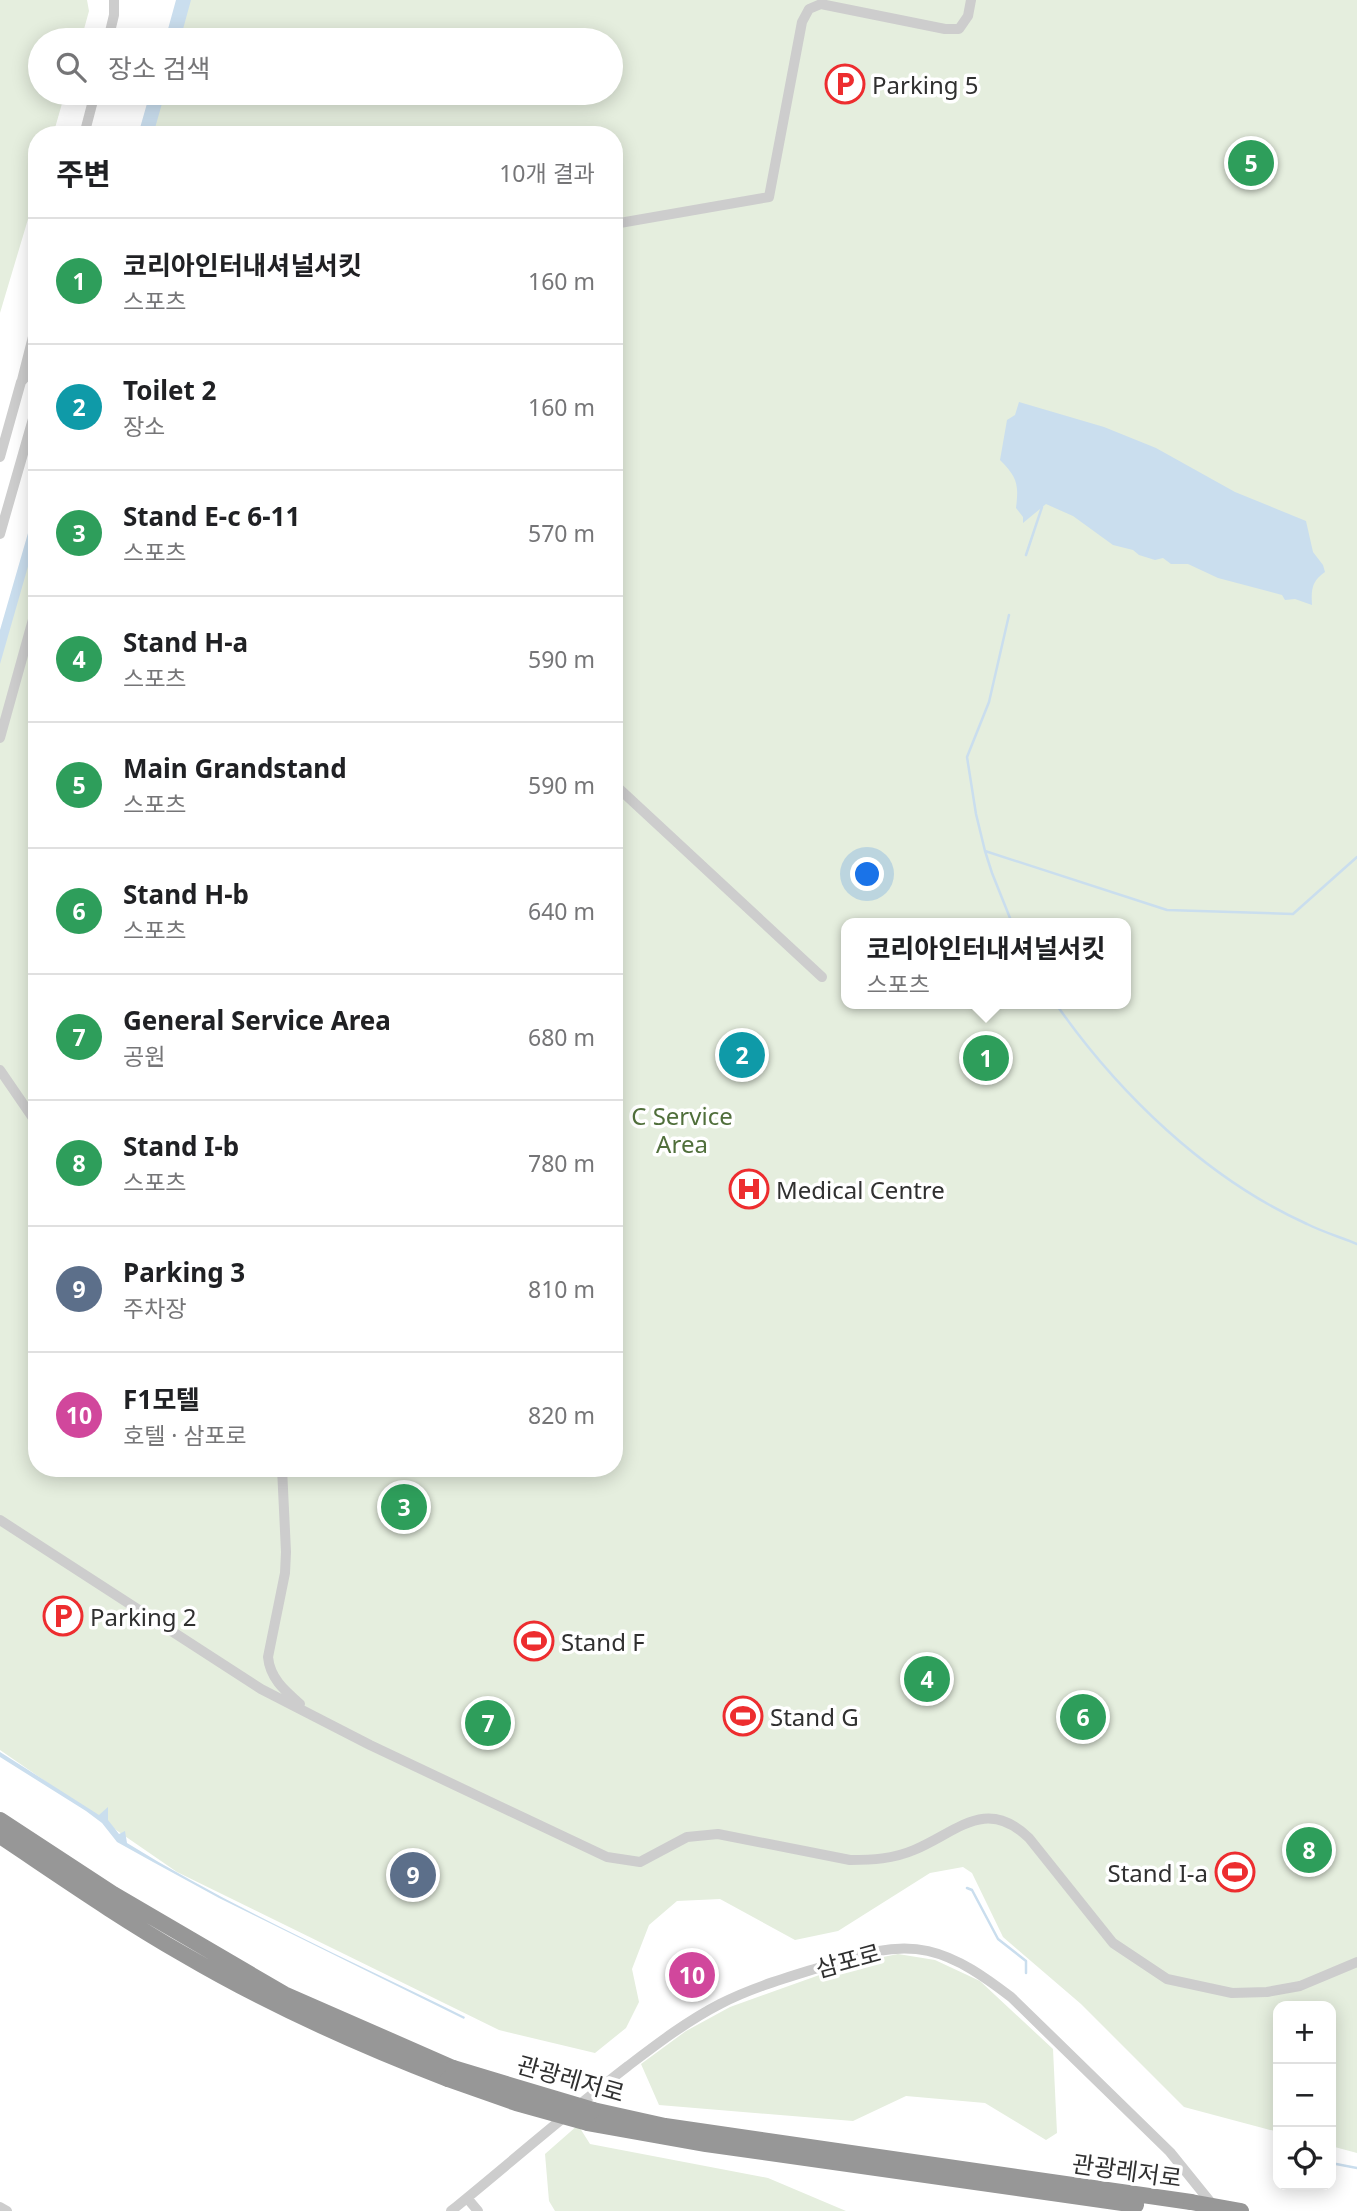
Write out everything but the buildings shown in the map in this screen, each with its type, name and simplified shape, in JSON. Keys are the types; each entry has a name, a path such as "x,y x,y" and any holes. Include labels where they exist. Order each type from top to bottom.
{"highway":[{"name":"관광레저로","path":"0,1820 61,1868 183,1954 300,2016 370,2049 451,2073 516,2103 590,2116 720,2147 1241,2211"},
{"name":"관광레저로","path":"0,1836 61,1868"}],"street":[{"path":"111,28 114,0"},
{"path":"623,222 769,197 802,22 809,9 821,4 944,29 959,29 968,16 971,0"},
{"path":"86,126 92,105"},
{"path":"0,457 28,355"},
{"path":"21,382 28,374"},
{"path":"0,534 28,436"},
{"path":"0,738 28,637"},
{"path":"623,792 822,977"},
{"path":"0,1070 28,1111"},
{"path":"247,1681 260,1680 264,1674 285,1563 282,1477"},
{"path":"0,1520 247,1681 318,1719 607,1857 640,1862 687,1837 718,1834 850,1860 872,1860 913,1850 972,1821 1004,1819 1030,1838 1113,1943 1167,1979 1232,1993 1267,1992 1300,1986 1357,1962"},
{"path":"268,1657 270,1671 285,1691 318,1719"},
{"name":"삼포로","path":"451,2211 600,2087 683,2026 717,2005 750,1990 844,1959 898,1948 930,1951 960,1963 1011,1997 1170,2152 1218,2211"},
{"path":"467,2198 478,2211"},
{"path":"0,2207 6,2211"}],"green space":[{"path":"0,0 87,0 89,11 84,28 28,28 28,105 62,105 56,126 28,126 28,219 0,313"},
{"name":"C Service Area","path":"185,0 1357,0 1357,2153 1336,2147 1336,2001 1273,2001 1273,2131 1184,2107 1081,2004 1003,1937 972,1873 963,1867 930,1873 838,1931 795,1940 720,1899 677,1901 649,1925 632,1969 639,2002 626,2028 595,2053 499,2030 177,1872 0,1750 0,647 28,550 28,1477 623,1477 623,126 150,126 156,105 623,105 623,28 177,28"},
{"path":"898,1954 935,1960 980,1981 1053,2049 1057,2133 1046,2140 985,2103 906,2096 853,2121 659,2105 641,2064 686,2031 730,2007 853,1963"},
{"path":"578,2125 590,2144 768,2178 846,2211 555,2211 549,2201 545,2154"}],"water":[{"path":"176,0 191,0 183,28 168,28"},
{"path":"147,105 162,105 156,126 141,126"},
{"path":"1019,402 1104,427 1156,448 1235,492 1306,521 1313,552 1325,572 1313,586 1312,605 1295,599 1285,600 1282,595 1218,578 1188,564 1171,564 1163,558 1155,560 1139,555 1133,550 1113,545 1073,516 1046,504 1023,523 1023,517 1016,508 1016,481 1000,460 1007,420 1015,415"},
{"path":"28,533 28,566 0,664 0,630"},
{"path":"0,1752 99,1815 108,1807 108,1820 119,1834 125,1831 127,1843 168,1867 251,1912 465,2017 464,2019 219,1898 117,1842 102,1823 0,1757"}],"waterway":[{"path":"1026,555 1042,507"},
{"path":"1009,615 989,702 967,757 985,851 1010,918"},
{"path":"985,851 1167,910 1293,914 1357,857"},
{"path":"1060,1009 1107,1070 1136,1101 1200,1158 1270,1205 1313,1227 1357,1244"},
{"path":"967,1888 972,1890 998,1939 1026,1961 1026,1973"},
{"path":"1336,2164 1357,2168"}],"place":[{"name":"Parking 5","path":"845,84"},
{"name":"Main Grandstand","path":"1251,163"},
{"name":"Toilet 2","path":"742,1055"},
{"name":"코리아인터내셔널서킷","path":"986,1058"},
{"name":"Medical Centre","path":"749,1189"},
{"name":"Stand E-c 6-11","path":"404,1507"},
{"name":"Parking 2","path":"63,1616"},
{"name":"Stand F","path":"534,1641"},
{"name":"Stand H-a","path":"927,1679"},
{"name":"Stand G","path":"743,1716"},
{"name":"Stand H-b","path":"1083,1717"},
{"name":"General Service Area","path":"488,1723"},
{"name":"Stand I-b","path":"1309,1850"},
{"name":"Stand I-a","path":"1235,1872"},
{"name":"Parking 3","path":"413,1875"},
{"name":"F1모텔","path":"692,1975"}]}
